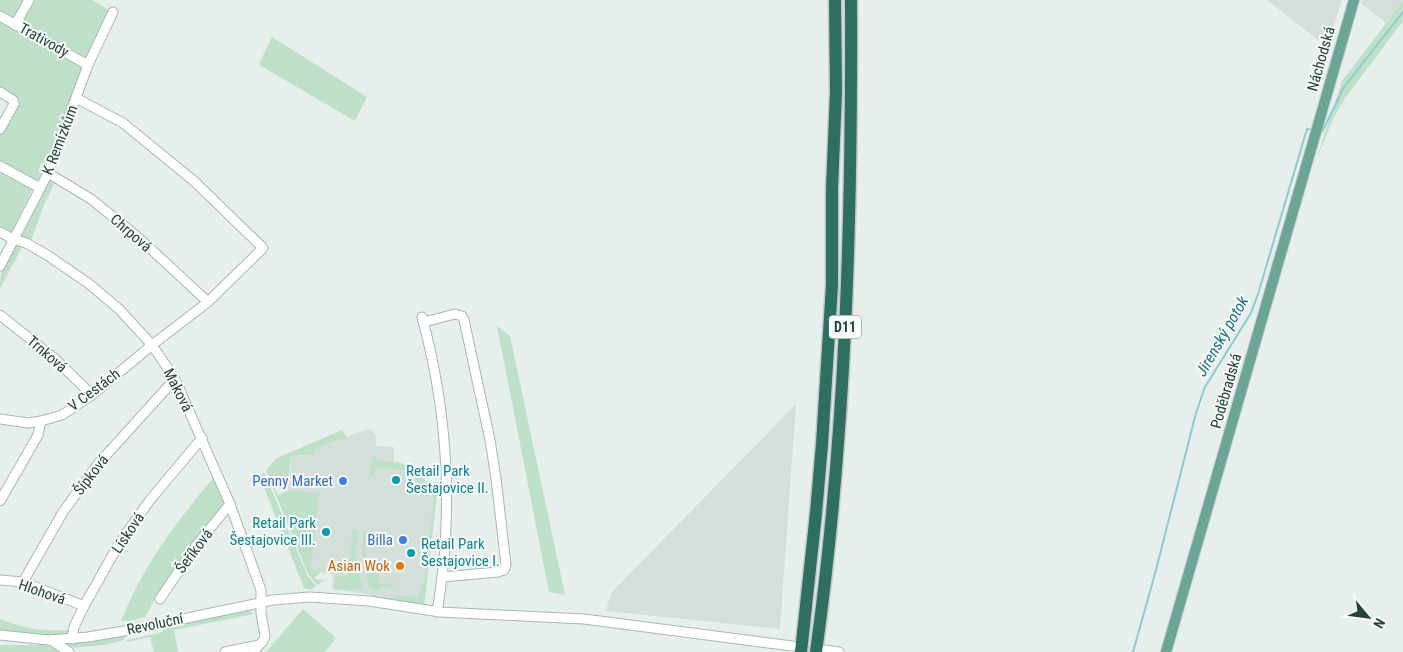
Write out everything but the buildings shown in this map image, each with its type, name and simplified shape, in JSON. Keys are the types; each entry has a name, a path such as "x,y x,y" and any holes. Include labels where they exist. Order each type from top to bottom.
{"highway":[{"name":"D11","path":"797,649 816,512 832,285 832,188 836,92 835,0"},
{"name":"D11","path":"821,651 843,380 850,189 851,0"}],"main road":[{"name":"Náchodská","path":"1315,138 1354,0"},
{"name":"Poděbradská","path":"1166,652 1315,138"}],"street":[{"path":"15,25 30,0"},
{"name":"K Remízkům","path":"0,266 48,173 88,64 113,12"},
{"name":"Trativody","path":"0,16 88,64"},
{"path":"0,92 13,100 14,104 0,130"},
{"name":"V Cestách","path":"0,419 28,423 62,415 92,395 208,302 262,248 194,181 123,123 76,98"},
{"path":"0,166 40,188"},
{"name":"Chrpová","path":"48,173 91,199 139,238 208,302"},
{"name":"Maková","path":"0,232 26,243 47,255 88,283 119,309 152,345 175,379 230,504 261,590 261,613 265,636 256,648"},
{"path":"437,612 446,526 445,448 438,385 423,319 455,314 462,316 464,320 490,440 506,565 504,570 498,572 442,577"},
{"name":"Trnková","path":"0,315 54,358 92,395"},
{"name":"Šípková","path":"23,582 63,512 98,464 175,379"},
{"path":"0,501 38,435 41,421"},
{"name":"Lísková","path":"72,638 74,627 84,606 120,542 150,500 202,438"},
{"name":"Šeříková","path":"160,599 196,547 230,504"},
{"name":"Hlohová","path":"0,580 23,582 84,606"},
{"name":"Revoluční","path":"0,635 51,640 72,638 130,630 261,602 309,597 369,602 437,612 584,619 797,649"},
{"path":"51,640 69,652"},
{"path":"225,652 256,648"},
{"path":"821,651 839,652"}],"shaded area":[{"path":"1267,0 1342,0 1330,38 1318,40"},
{"path":"1362,0 1403,1 1386,23 1361,3"},
{"path":"796,404 780,629 606,611 611,593"},
{"path":"368,429 376,436 376,446 394,447 394,461 405,464 434,494 424,600 394,598 332,589 333,574 308,571 316,493 288,490 292,456"}],"green space":[{"path":"0,0 26,0 15,20 0,12"},
{"path":"32,0 92,0 109,10 87,60 19,23"},
{"path":"1403,1 1403,21 1345,98 1334,117 1316,160 1342,81"},
{"path":"0,20 84,66 45,165 41,163 38,171 42,173 37,182 0,161 0,135 20,100 0,88"},
{"path":"272,37 367,97 355,121 259,64"},
{"path":"0,169 33,188 11,233 0,227"},
{"path":"48,179 56,180 44,205 30,243 21,236"},
{"path":"15,244 19,244 21,249 0,289 3,265"},
{"path":"497,326 510,336 565,595 549,592"},
{"path":"342,430 347,437 346,440 340,439 315,449 314,455 301,454 291,457 288,482 275,489 278,495 290,490 319,493 311,568 320,573 315,579 325,580 317,585 307,572 266,470 277,458"},
{"path":"376,456 376,460 405,464 436,489 437,495 424,607 375,597 369,591 379,596 394,598 394,595 418,597 419,591 422,591 421,585 424,585 434,495 420,488 421,484 408,471 376,467 374,477 369,476 372,457"},
{"path":"263,473 307,575 316,586 311,590 304,588 259,475"},
{"path":"214,477 225,502 224,506 172,574 145,617 121,621 150,563 187,510"},
{"path":"353,529 358,530 355,553 362,587 353,590 334,590 336,575 348,576"},
{"path":"363,531 367,531 365,550 368,565 371,567 378,566 379,584 393,583 392,588 383,587 378,591 369,588 362,553"},
{"path":"303,609 336,638 325,652 266,652"},
{"path":"249,610 254,614 174,630 178,652 154,652 150,637 127,642 127,640 163,632 163,628"},
{"path":"0,619 19,626 35,629 71,630 65,634 48,637 0,631"},
{"path":"128,633 129,636 124,637 124,640 105,645 70,648 64,644 67,644 67,642"},
{"path":"0,645 56,645 65,652 0,652"}],"waterway":[{"name":"Jirenský potok","path":"1320,131 1322,132 1344,87 1403,12"},
{"name":"Jirenský potok","path":"1133,652 1196,413 1205,387 1251,313 1307,129 1313,130"}],"place":[{"name":"Retail Park Šestajovice II.","path":"396,480"},
{"name":"Penny Market","path":"343,481"},
{"name":"Retail Park Šestajovice III.","path":"326,532"},
{"name":"Billa","path":"403,540"},
{"name":"Retail Park Šestajovice I.","path":"411,553"},
{"name":"Asian Wok","path":"400,566"}]}
